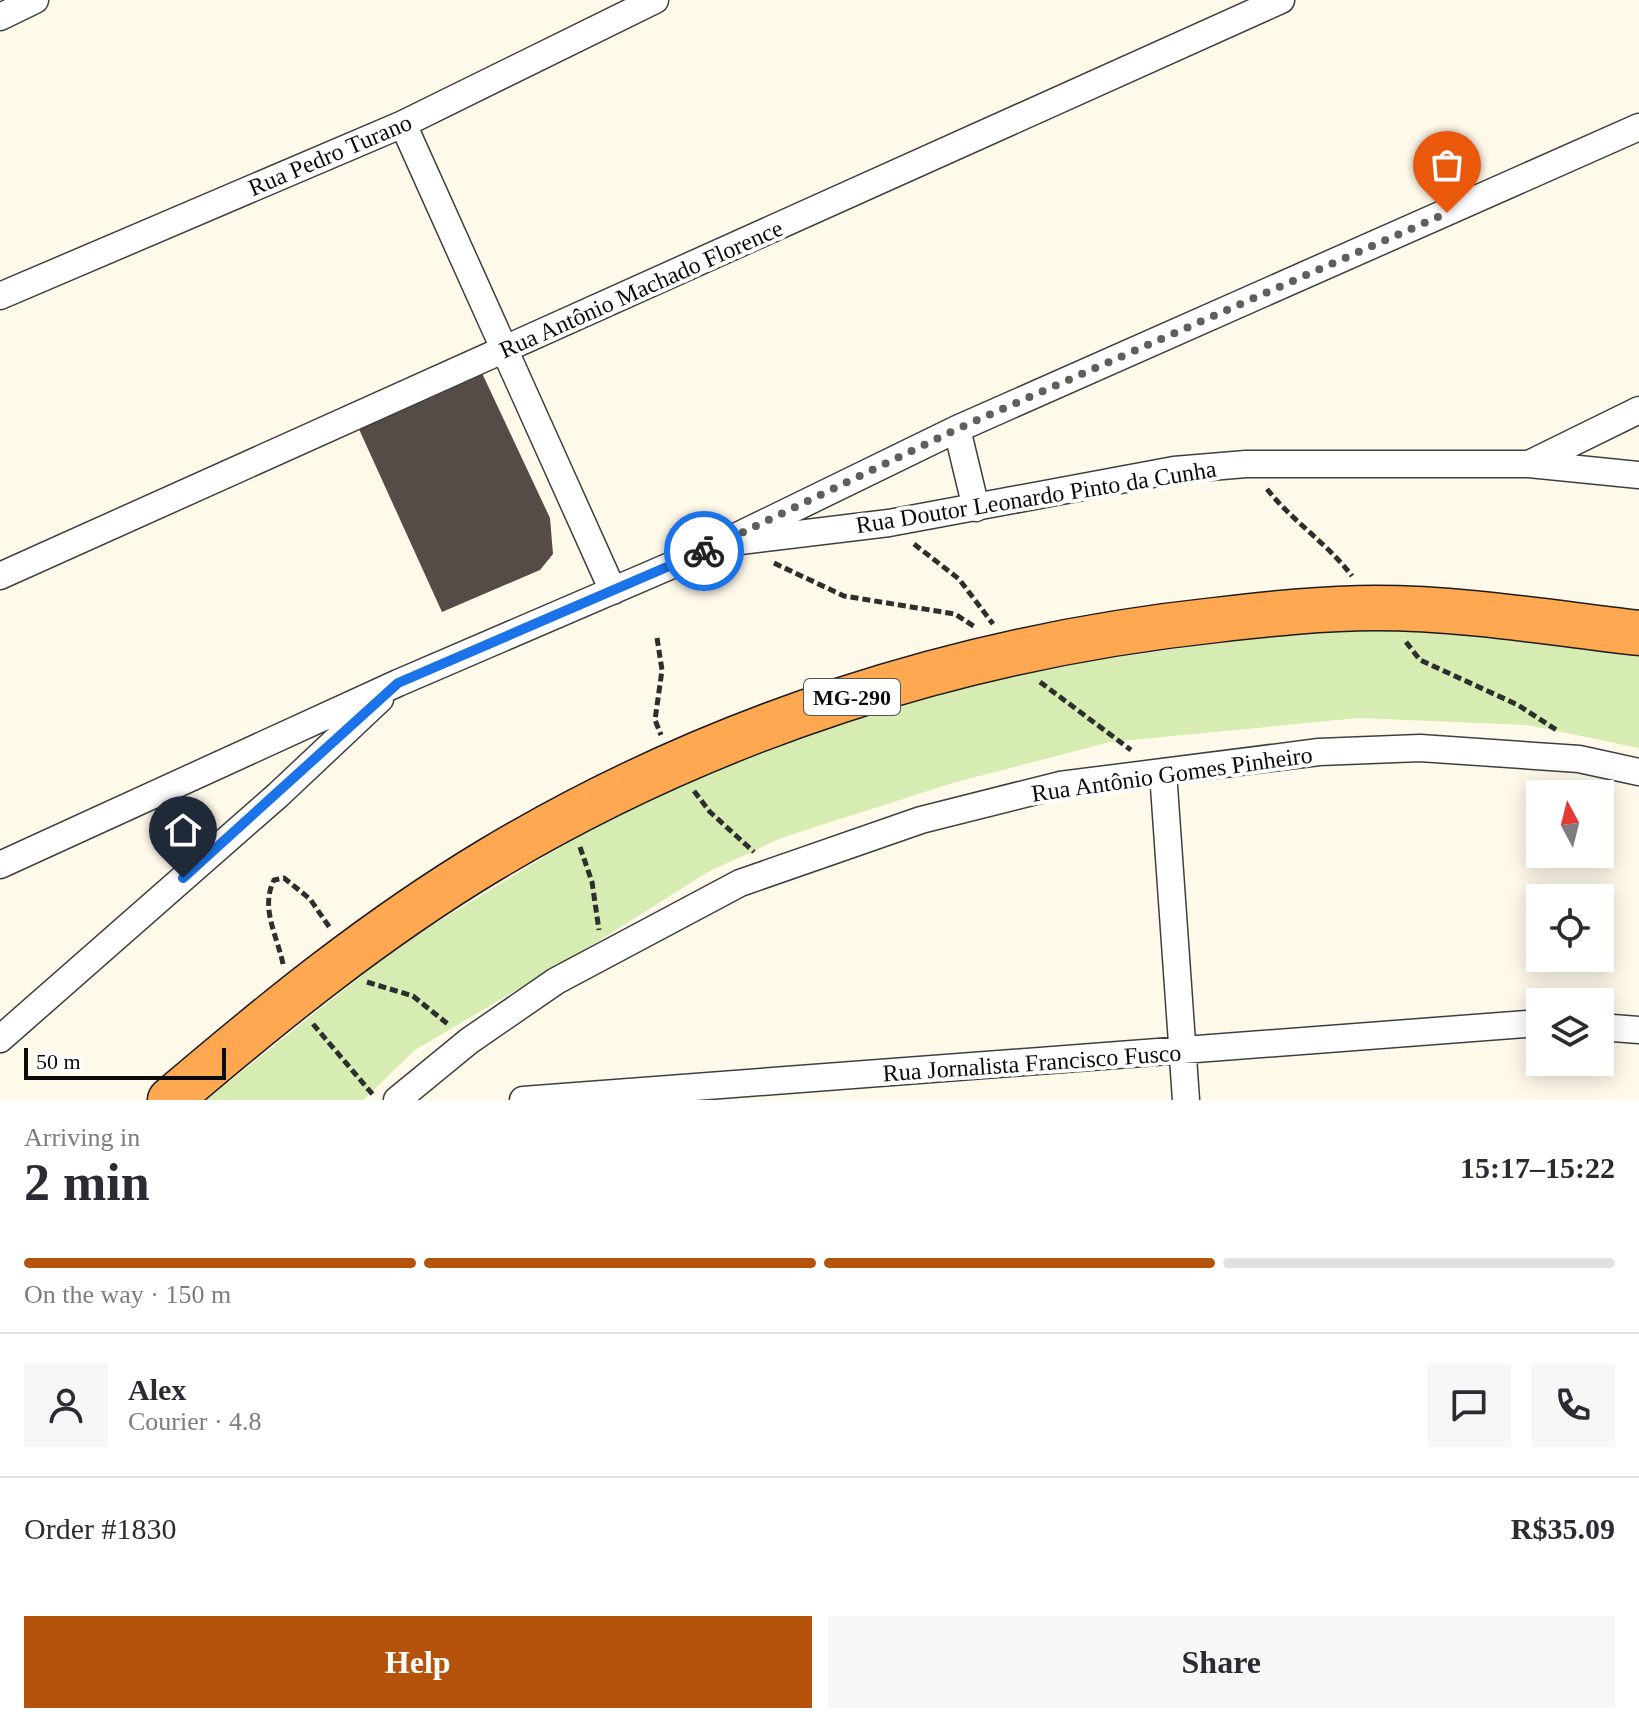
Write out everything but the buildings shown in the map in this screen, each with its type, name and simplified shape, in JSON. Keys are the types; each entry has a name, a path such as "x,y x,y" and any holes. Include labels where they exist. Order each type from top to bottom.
{"highway":[{"name":"MG-290","path":"170,1100 290,997 348,954 489,861 568,816 672,765 806,712 900,681 1130,629 1280,613 1375,608 1460,613 1639,633"}],"street":[{"path":"0,17 35,0"},
{"name":"Rua Pedro Turano","path":"0,296 403,124 655,0"},
{"name":"Rua Antônio Machado Florence","path":"0,576 1281,0"},
{"path":"403,124 613,591"},
{"path":"0,865 398,683 721,544 957,429 1639,127"},
{"path":"1529,464 1639,410"},
{"path":"957,429 976,508"},
{"name":"Rua Doutor Leonardo Pinto da Cunha","path":"721,544 889,523 1174,470 1246,464 1529,464 1639,475"},
{"path":"0,1039 278,795 398,683"},
{"name":"Rua Antônio Gomes Pinheiro","path":"397,1100 469,1041 556,981 772,869 921,820 1060,785 1319,752 1420,748 1579,759 1639,772"},
{"path":"1163,772 1186,1100"},
{"name":"Rua Jornalista Francisco Fusco","path":"523,1100 1182,1053 1526,1024"},
{"path":"1614,1028 1639,1030"}],"path":[{"path":"889,523 959,579 985,609 1011,654"},
{"path":"657,638 662,670 655,720 672,765 710,812 772,869"},
{"path":"568,816 592,882 598,929 608,954"},
{"path":"377,1100 290,997 268,912 268,896 274,880 284,878 310,899 368,983 413,996 469,1041"}],"green space":[{"path":"1426,628 1639,650 1639,748 1528,725 1359,718 1110,742 956,782 781,838 708,872 415,1050 363,1100 206,1100 400,945 639,799 763,748 970,686 1095,660 1322,629"}],"way so far":[{"path":"704,551 957,429 1447,213"}],"route":[{"path":"183,878 398,683 704,551"}]}
